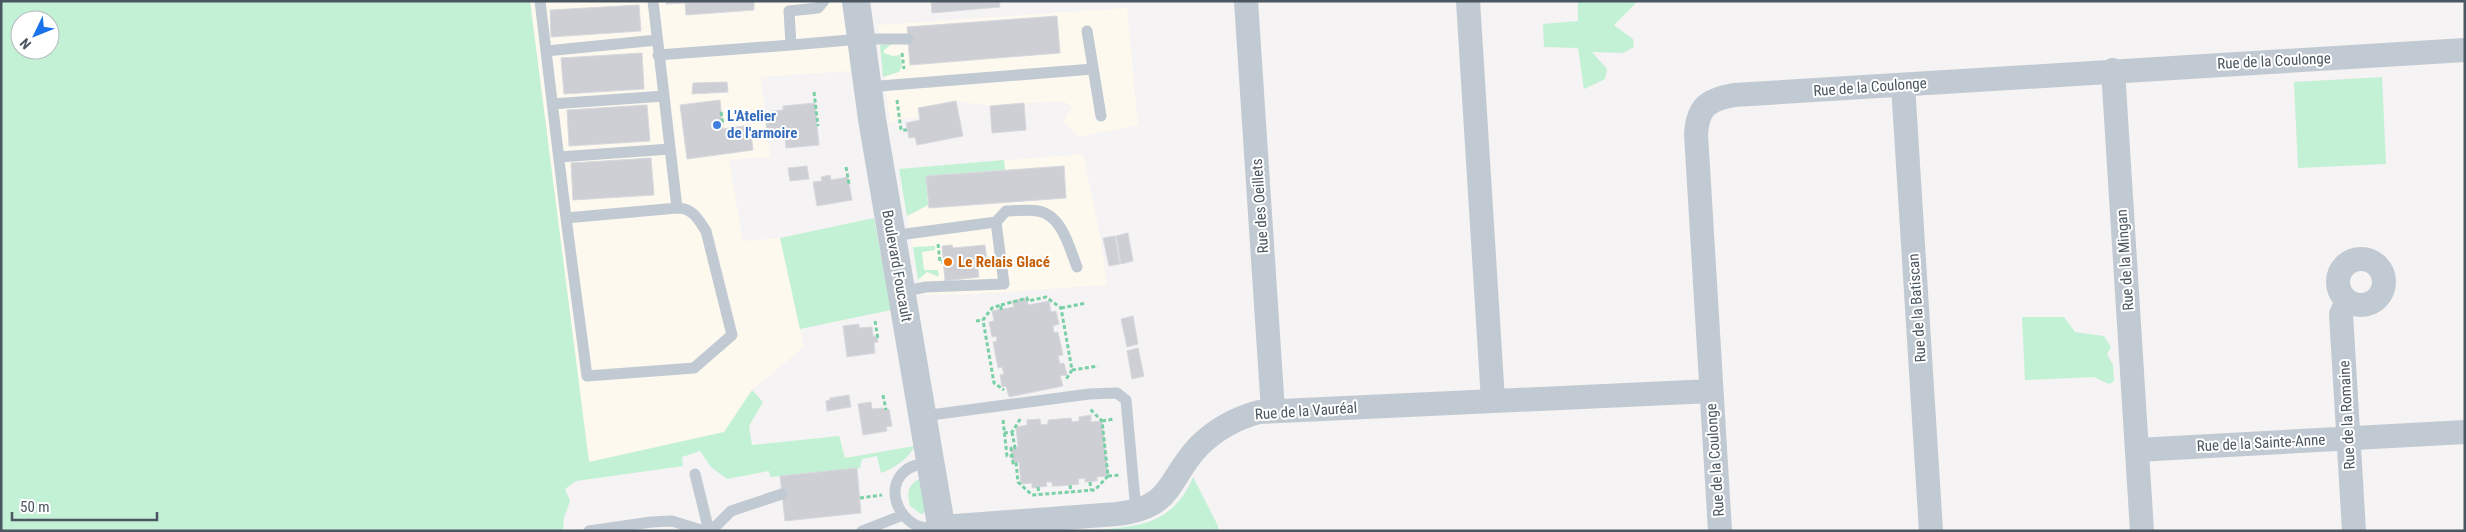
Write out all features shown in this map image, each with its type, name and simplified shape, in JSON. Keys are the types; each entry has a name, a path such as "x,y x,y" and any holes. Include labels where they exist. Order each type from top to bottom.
{"street":[{"name":"Boulevard Foucault","path":"856,1 860,39 891,236 942,529"},
{"name":"Rue des Oeillets","path":"1246,1 1273,411"},
{"path":"1468,1 1493,402"},
{"name":"Rue de la Coulonge","path":"1720,531 1696,140 1700,113 1713,100 1734,95 2113,70 2465,50"},
{"name":"Rue de la Mingan","path":"2113,70 2137,450"},
{"name":"Rue de la Batiscan","path":"1903,85 1931,531"},
{"name":"Rue de la Romaine","path":"2347,301 2341,314 2354,531"},
{"name":"Rue de la Vauréal","path":"942,529 1136,511 1152,504 1171,488 1200,446 1214,434 1248,415 1273,411 1710,391"},
{"name":"Rue de la Sainte-Anne","path":"2137,450 2465,432"},
{"path":"2137,450 2142,531"}],"lane":[{"path":"540,1 566,218 587,376 694,368 732,335 706,231 697,217 689,210 677,208 566,218"},
{"path":"653,1 677,208"},
{"path":"791,45 789,11 818,8 824,1"},
{"path":"1087,31 1101,116"},
{"path":"658,56 860,39 908,38"},
{"path":"546,51 657,40"},
{"path":"867,86 1093,69"},
{"path":"552,104 664,96"},
{"path":"559,157 670,149"},
{"path":"891,236 996,222 1006,211 1036,210 1049,215 1062,229 1077,267"},
{"path":"901,292 926,288 1004,284 996,222"},
{"path":"923,416 1089,394 1117,393 1126,400 1136,511"},
{"path":"930,462 905,470 899,477 895,493 897,506 911,523 920,527 942,529"},
{"path":"695,474 710,531 731,511 782,494"},
{"path":"862,531 903,515"},
{"path":"589,531 651,522 672,522 704,531"}],"path":[{"path":"895,85 902,130 907,130"},
{"path":"814,92 818,126"},
{"path":"722,112 723,125"},
{"path":"846,167 849,184"},
{"path":"938,246 942,262 941,269"},
{"path":"976,321 983,320 992,308 1001,308 1027,298 1028,301 1038,301 1046,297 1061,308 1072,369 1063,386"},
{"path":"1061,308 1086,302"},
{"path":"1057,316 1063,315"},
{"path":"983,320 994,383 1008,393"},
{"path":"875,321 878,339"},
{"path":"985,329 990,328"},
{"path":"1059,337 1066,336"},
{"path":"1062,348 1068,347"},
{"path":"989,352 994,350"},
{"path":"991,363 996,362"},
{"path":"1066,368 1098,366"},
{"path":"994,383 1001,381"},
{"path":"883,395 886,410"},
{"path":"1023,415 1012,432 1015,448 1011,448 1013,463 1016,462 1018,482 1032,495 1096,490 1108,476 1102,421 1088,408 1084,408"},
{"path":"1012,432 1004,433 1007,456 1012,456"},
{"path":"1090,482 1090,490"},
{"path":"1070,485 1071,492"},
{"path":"1059,486 1060,493"},
{"path":"1038,487 1039,494"},
{"path":"860,498 895,493"}],"shaded area":[{"path":"530,1 843,1 851,71 761,77 770,157 729,160 743,241 780,238 804,347 752,390 724,432 589,462"},
{"path":"1127,8 1138,125 1080,137 1063,123 1072,107 1063,101 990,106 956,101 918,108 919,116 890,122 878,25"},
{"path":"1083,154 1100,235 1107,285 977,294 921,295 899,169"}],"green space":[{"path":"1,1 530,1 589,462 724,432 752,390 763,402 749,426 752,445 839,436 845,458 915,446 901,463 881,473 877,456 862,459 860,468 770,477 769,471 727,479 711,467 700,451 682,457 683,466 576,481 565,489 570,501 564,518 563,531 1,531"},
{"path":"1578,1 1638,1 1614,25 1633,39 1634,47 1623,53 1592,52 1607,69 1605,79 1584,89 1578,48 1544,47 1543,24 1578,21"},
{"path":"892,44 884,50 884,53 893,56 900,55 902,66 899,72 883,77 880,45"},
{"path":"2382,77 2386,164 2298,168 2294,82"},
{"path":"1004,160 1005,170 926,176 928,205 907,216 899,169"},
{"path":"874,218 891,310 800,329 780,238"},
{"path":"935,246 935,250 922,252 924,270 938,270 939,277 927,272 918,280 913,247"},
{"path":"2022,317 2064,317 2075,332 2104,336 2111,347 2107,354 2113,365 2114,381 2109,384 2094,377 2025,380"},
{"path":"1193,477 1218,526 1218,531 1085,531 1135,525 1149,522 1162,516 1174,507"},
{"path":"920,479 926,512 921,514 910,506 908,497 910,487"}],"building":[{"path":"666,1 754,1 754,10 686,15 685,3 666,4"},
{"path":"931,1 999,1 1000,7 932,13"},
{"path":"639,5 641,31 551,37 550,10"},
{"path":"1057,16 1060,53 910,65 907,27"},
{"path":"642,53 644,89 564,94 561,58"},
{"path":"727,82 728,92 692,94 693,83"},
{"path":"720,100 723,129 750,125 753,150 687,159 680,105"},
{"path":"956,101 963,136 917,145 915,137 909,138 906,123 920,120 918,108"},
{"path":"815,103 819,145 786,148 785,132 767,133 765,112 783,110 783,106"},
{"path":"1024,103 1026,130 992,133 990,106"},
{"path":"647,105 650,141 569,146 567,110"},
{"path":"651,158 654,195 573,200 571,163"},
{"path":"807,166 809,179 790,181 788,168"},
{"path":"1064,166 1066,198 929,208 926,176"},
{"path":"830,175 831,180 848,177 852,200 817,206 813,182 822,181 821,177"},
{"path":"1128,233 1133,261 1121,264 1116,236"},
{"path":"1115,236 1120,264 1109,266 1103,238"},
{"path":"952,245 953,248 985,245 987,262 977,263 979,277 945,281 942,246"},
{"path":"1027,298 1028,305 1049,301 1051,312 1056,311 1059,324 1053,326 1054,333 1058,332 1063,355 1058,356 1060,364 1064,363 1067,375 1060,376 1063,386 1009,397 1006,386 1002,387 1000,375 1004,374 1002,367 998,368 993,342 997,341 996,336 992,337 989,322 994,321 992,311 1014,307 1012,301"},
{"path":"1133,316 1138,344 1127,347 1121,319"},
{"path":"859,324 859,328 872,327 873,336 877,336 878,342 874,343 875,353 847,357 843,326"},
{"path":"1138,348 1144,376 1132,379 1127,351"},
{"path":"849,395 851,407 827,411 826,401 830,400 830,398"},
{"path":"871,402 872,409 889,409 892,426 886,427 887,431 863,435 858,404"},
{"path":"1091,415 1091,422 1102,421 1108,476 1097,477 1097,481 1085,482 1085,478 1078,479 1079,484 1059,486 1052,486 1052,482 1046,482 1047,486 1032,488 1032,483 1021,484 1019,462 1013,463 1011,448 1018,447 1016,427 1027,425 1027,420 1040,419 1041,425 1048,424 1048,420 1071,418 1072,422 1079,421 1079,417"},
{"path":"857,468 861,513 785,521 780,476"}],"place":[{"name":"L'Atelier de l'armoire","path":"717,125"},
{"name":"Le Relais Glacé","path":"948,262"}]}
